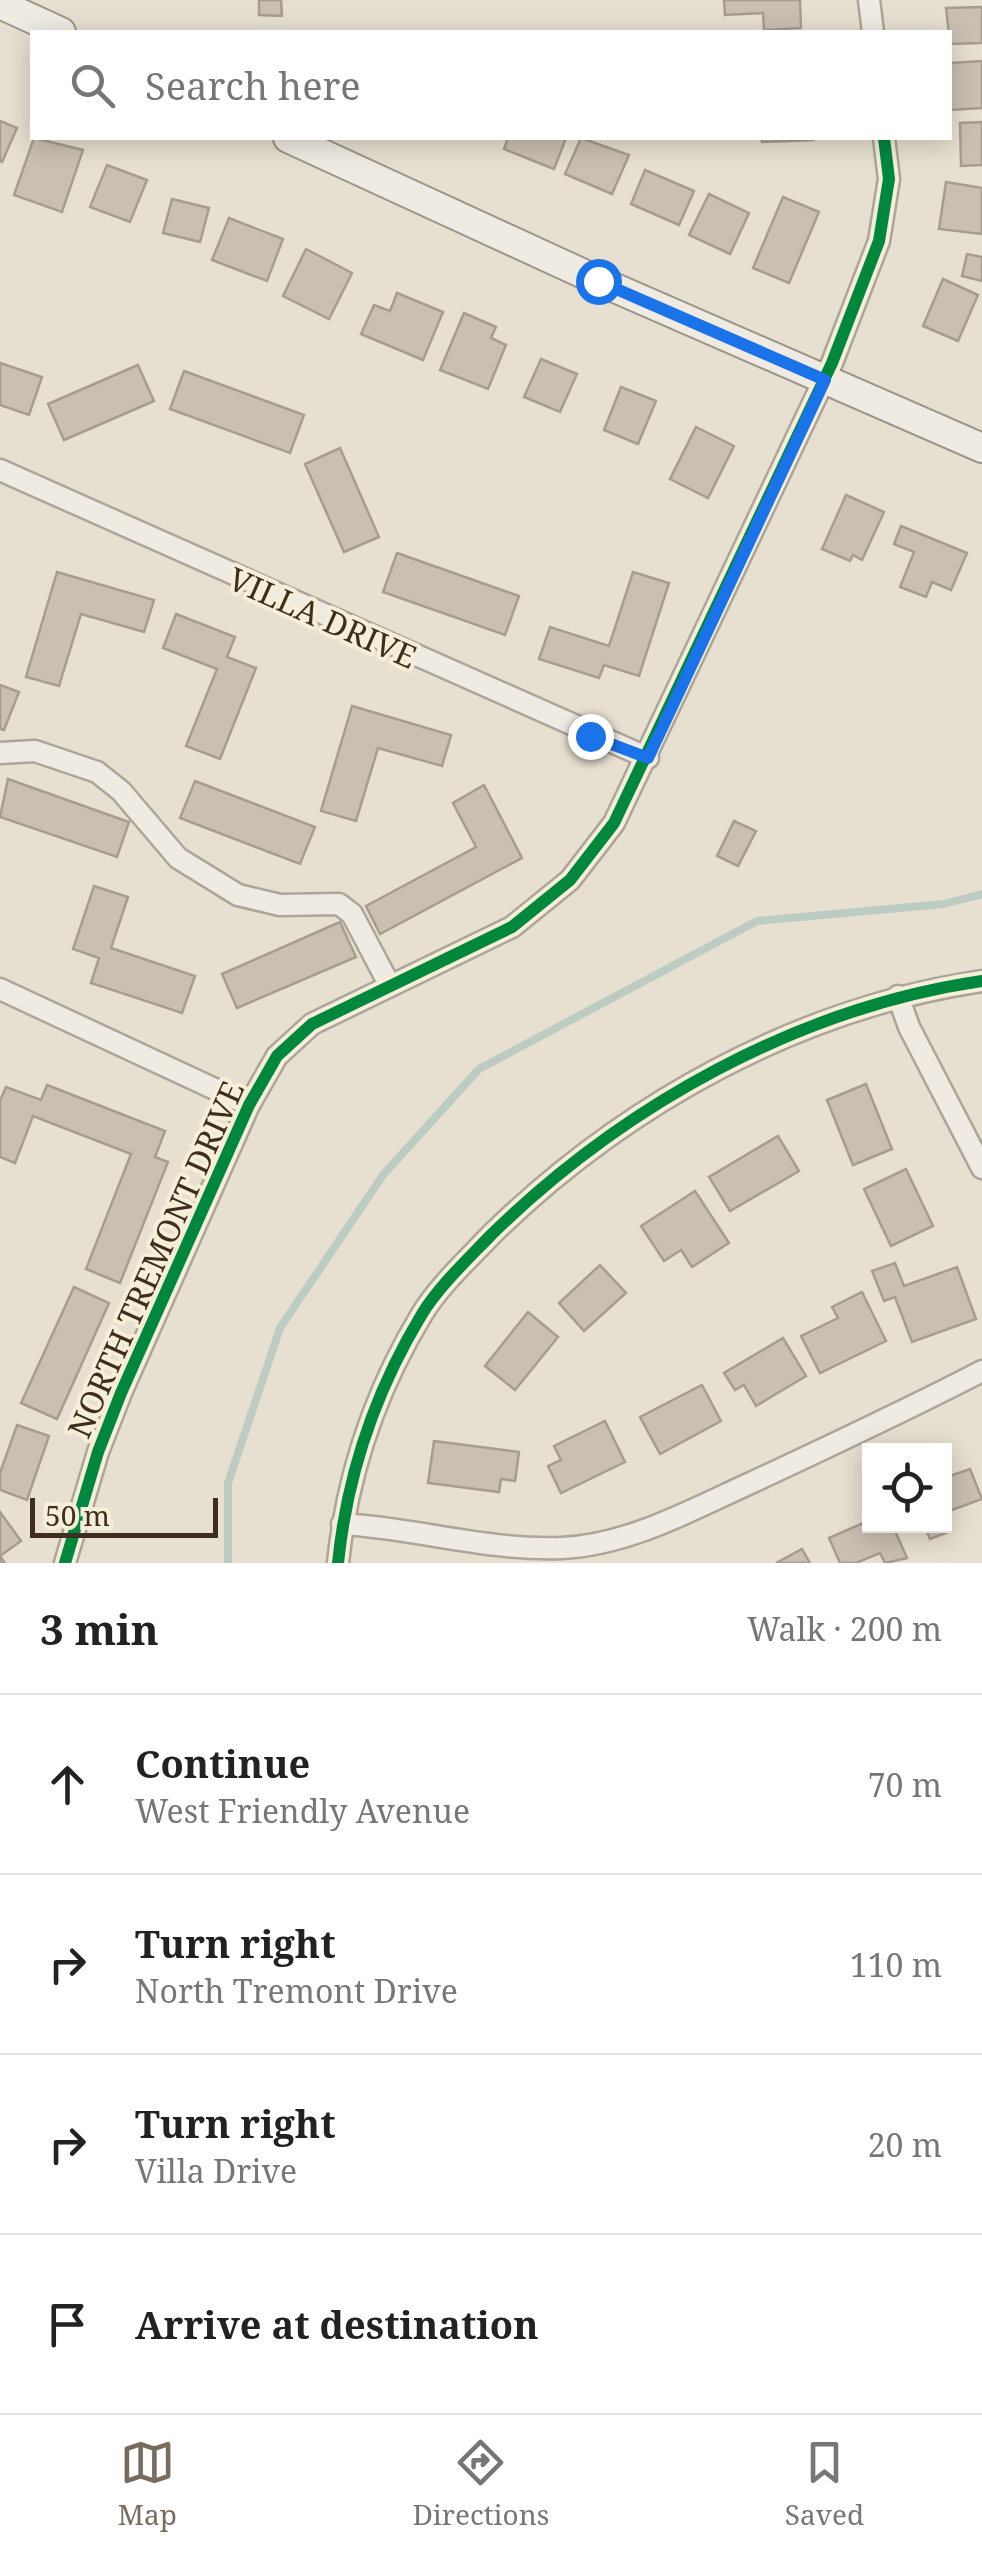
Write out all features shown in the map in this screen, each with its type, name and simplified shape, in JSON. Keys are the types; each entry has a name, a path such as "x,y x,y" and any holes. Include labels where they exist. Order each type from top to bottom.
{"main road":[{"path":"0,4 57,30"},
{"path":"292,140 982,448"}],"street":[{"path":"869,0 873,30"},
{"name":"NORTH TREMONT DRIVE","path":"64,1563 116,1408 249,1105 277,1056 312,1024 512,926 570,880 614,823 825,380 880,241 889,179 884,140"},
{"name":"VILLA DRIVE","path":"0,470 648,758"},
{"path":"0,753 35,751 97,772 122,791 178,858 238,895 280,905 339,904 352,914 390,986"},
{"path":"338,1563 359,1446 423,1312 536,1191 625,1124 748,1054 824,1020 898,996 982,981"},
{"path":"0,989 249,1105"},
{"path":"898,996 909,1027 982,1168"},
{"path":"342,1524 503,1548 565,1548 613,1540 742,1487 982,1371"}],"building":[{"path":"259,0 281,0 282,16 259,15"},
{"path":"724,0 800,0 801,28 764,30 763,13 725,15"},
{"path":"982,7 982,43 952,44 946,8"},
{"path":"982,61 982,108 952,110 952,63"},
{"path":"0,121 17,128 2,162 0,161"},
{"path":"982,122 982,165 961,166 960,123"},
{"path":"33,140 83,150 62,212 14,195"},
{"path":"507,140 565,140 554,169 504,149"},
{"path":"580,140 629,155 612,194 565,174"},
{"path":"107,165 147,180 130,222 90,207"},
{"path":"645,170 694,191 679,225 631,204"},
{"path":"946,182 982,188 982,234 939,229"},
{"path":"709,194 749,213 730,254 689,235"},
{"path":"783,197 819,212 789,283 753,268"},
{"path":"172,199 209,208 200,242 163,233"},
{"path":"229,218 283,239 267,281 212,260"},
{"path":"306,249 352,273 329,319 283,296"},
{"path":"967,254 982,257 982,281 962,276"},
{"path":"943,279 978,295 958,341 923,326"},
{"path":"397,293 443,312 423,360 361,334 374,305 390,311"},
{"path":"464,313 496,327 491,338 506,345 488,389 440,370"},
{"path":"541,359 577,374 560,412 524,397"},
{"path":"0,363 42,377 29,415 0,405"},
{"path":"138,365 154,401 64,440 48,404"},
{"path":"184,371 304,415 290,453 170,409"},
{"path":"621,387 656,401 638,444 604,430"},
{"path":"696,427 734,446 708,498 670,479"},
{"path":"340,448 379,537 344,552 305,464"},
{"path":"846,495 884,512 862,560 853,555 850,561 822,549"},
{"path":"901,526 967,553 951,590 932,582 926,597 900,587 914,552 894,544"},
{"path":"397,553 519,596 505,635 383,592"},
{"path":"57,572 154,600 144,632 81,614 59,686 26,677"},
{"path":"633,572 669,583 639,676 604,665 599,678 539,659 550,627 609,646"},
{"path":"176,614 235,637 227,657 256,668 220,759 186,746 217,669 163,648"},
{"path":"0,685 19,692 4,730 0,729"},
{"path":"352,706 451,735 442,766 378,748 356,821 321,811"},
{"path":"8,779 129,822 117,857 0,817"},
{"path":"195,781 315,827 300,864 180,818"},
{"path":"484,785 522,858 380,934 366,906 476,847 453,803"},
{"path":"734,821 756,831 738,866 717,856"},
{"path":"94,886 128,897 111,948 195,976 182,1013 91,983 99,958 73,949"},
{"path":"340,922 356,957 237,1008 222,974"},
{"path":"866,1084 892,1149 853,1165 827,1100"},
{"path":"47,1085 165,1131 155,1157 168,1162 120,1283 86,1269 131,1154 33,1116 15,1163 0,1157 0,1101 6,1087 41,1100"},
{"path":"778,1136 799,1171 730,1211 709,1177"},
{"path":"906,1169 933,1226 891,1246 864,1189"},
{"path":"695,1191 729,1243 692,1267 681,1250 664,1261 641,1226"},
{"path":"895,1263 904,1286 957,1267 976,1319 912,1342 895,1297 884,1301 872,1271"},
{"path":"600,1265 626,1293 584,1331 559,1303"},
{"path":"74,1287 109,1303 57,1419 21,1403"},
{"path":"862,1292 886,1341 820,1373 801,1336 838,1318 832,1307"},
{"path":"528,1312 558,1337 515,1390 485,1366"},
{"path":"783,1338 806,1376 756,1406 744,1385 735,1390 724,1373"},
{"path":"702,1385 721,1421 660,1454 640,1417"},
{"path":"605,1421 625,1462 561,1493 548,1466 561,1460 554,1446"},
{"path":"17,1425 49,1436 27,1500 0,1490 0,1473"},
{"path":"434,1441 519,1452 515,1481 501,1479 499,1492 428,1483"},
{"path":"970,1469 982,1499 952,1510 952,1475"},
{"path":"0,1512 21,1541 0,1556"},
{"path":"862,1524 862,1533 896,1533 907,1558 885,1563 880,1553 856,1563 840,1563 829,1538"},
{"path":"802,1549 810,1563 776,1563"}],"waterway":[{"path":"228,1563 228,1483 280,1328 383,1175 479,1069 757,921 944,904 982,894"}],"cycle path":[{"path":"65,1563 98,1452 121,1393 249,1105 277,1056 312,1024 512,927 570,880 614,823 832,363 879,241 889,179 884,140"},
{"path":"338,1563 356,1466 378,1403 406,1343 446,1283 543,1187 657,1104 781,1039 914,994 982,981"}],"route":[{"path":"590,736 648,758 825,380 598,281"}]}
